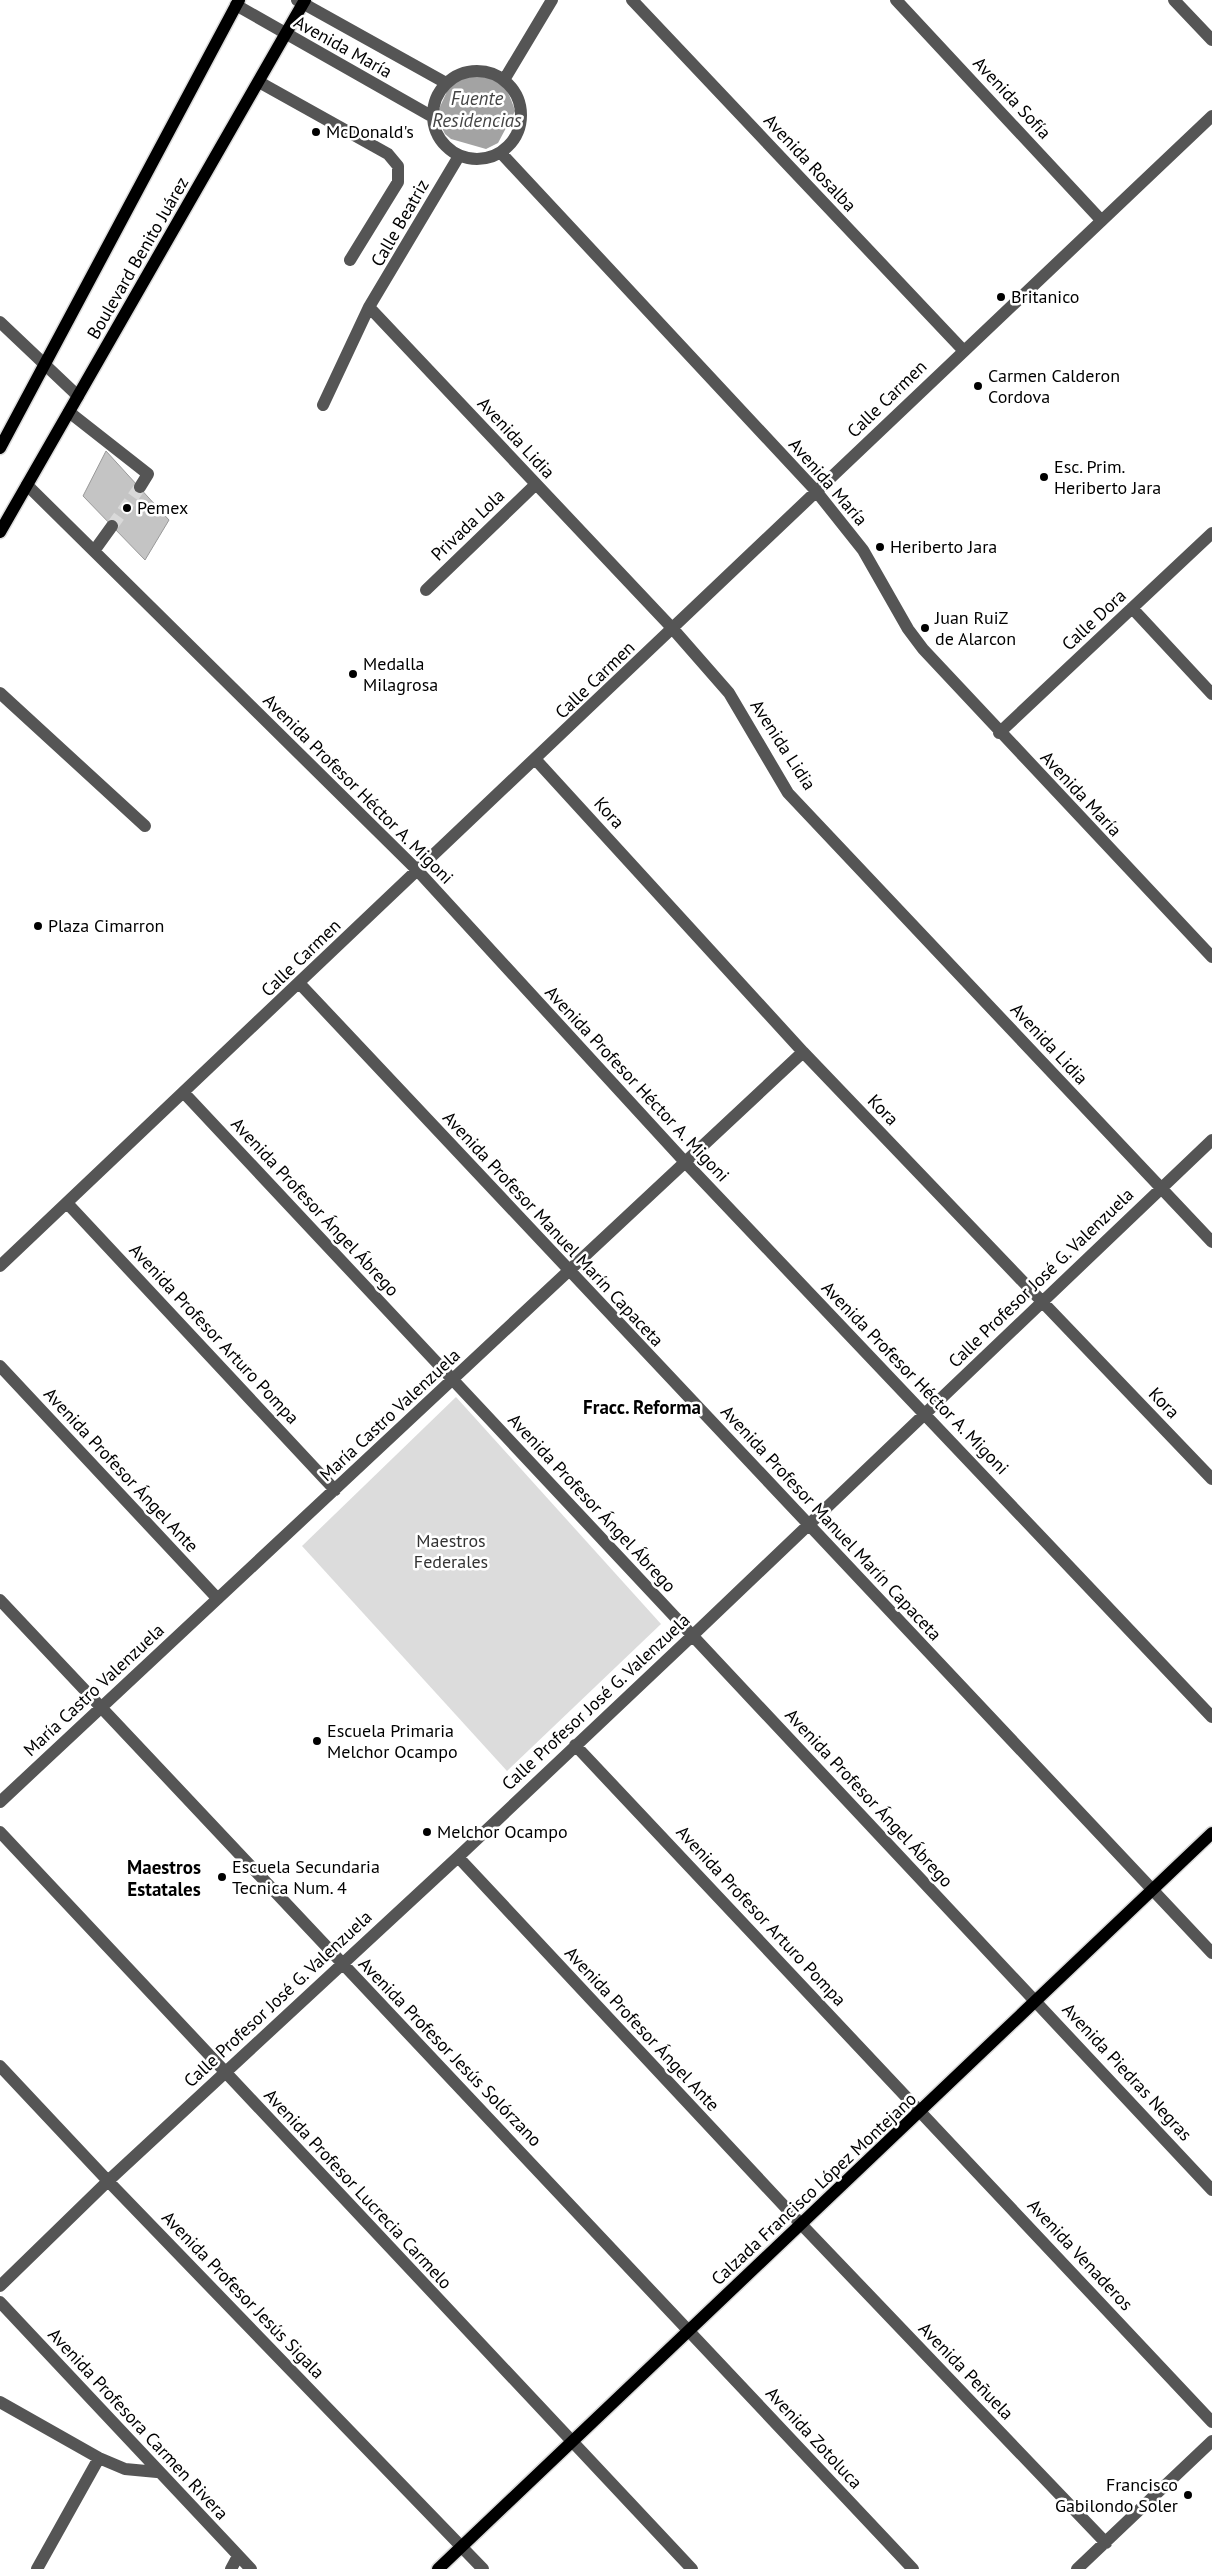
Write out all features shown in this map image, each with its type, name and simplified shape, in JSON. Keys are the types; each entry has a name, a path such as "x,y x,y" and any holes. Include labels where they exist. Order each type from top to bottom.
{"main road":[{"name":"Boulevard Benito Juárez","path":"0,532 259,82 302,1"},
{"name":"Boulevard Benito Juárez","path":"0,448 238,3"},
{"name":"Calzada Francisco López Montejano","path":"438,2569 922,2111 1212,1833"}],"street":[{"path":"504,80 552,0"},
{"name":"Avenida Rosalba","path":"632,0 963,350"},
{"name":"Avenida Sofía","path":"896,0 1101,220"},
{"path":"1174,0 1212,40"},
{"name":"Avenida María","path":"302,1 446,83"},
{"name":"Avenida María","path":"238,3 285,35 433,117"},
{"path":"475,71 490,73 504,80 515,93 521,109 520,126 514,141 501,153 488,158 473,159 459,156 441,140 433,117 434,105 446,83 460,74 475,71"},
{"path":"259,82 388,154 398,166 398,182 350,260"},
{"name":"Calle Carmen","path":"0,1266 185,1094 963,350 1212,116"},
{"name":"Avenida María","path":"501,153 816,491 863,550 908,629 923,649 1212,957"},
{"name":"Calle Beatriz","path":"323,405 369,307 459,156"},
{"name":"Avenida Lidia","path":"369,307 673,629 729,693 788,793 1212,1242"},
{"path":"0,322 78,396"},
{"path":"69,412 148,474 140,487"},
{"name":"Avenida Profesor Héctor A. Migoni","path":"27,485 418,872 684,1161 1212,1717"},
{"name":"Privada Lola","path":"426,590 535,485"},
{"path":"94,551 112,526"},
{"name":"Calle Dora","path":"1000,733 1212,533"},
{"path":"1132,608 1212,694"},
{"path":"0,693 144,826"},
{"name":"Kora","path":"536,760 803,1052 1212,1479"},
{"name":"Avenida Profesor Manuel Marín Capaceta","path":"300,984 567,1270 1212,1953"},
{"name":"María Castro Valenzuela","path":"0,1802 217,1598 454,1380 567,1270 803,1052"},
{"name":"Avenida Profesor Ángel Ábrego","path":"185,1094 692,1636 1036,2000"},
{"name":"Calle Profesor José G. Valenzuela","path":"0,2286 108,2181 458,1857 692,1636 1212,1140"},
{"name":"Avenida Profesor Arturo Pompa","path":"67,1203 335,1490"},
{"name":"Avenida Profesor Ángel Ante","path":"0,1366 217,1598"},
{"name":"Avenida Profesor Jesús Solórzano","path":"0,1600 100,1709 690,2330"},
{"name":"Avenida Profesor Arturo Pompa","path":"575,1745 922,2111"},
{"name":"Avenida Profesor Lucrecia Carmelo","path":"0,1832 692,2569"},
{"name":"Avenida Profesor Ángel Ante","path":"458,1857 801,2224"},
{"name":"Avenida Piedras Negras","path":"1036,2000 1212,2190"},
{"name":"Avenida Profesor Jesús Sigala","path":"0,2066 108,2181 483,2569"},
{"name":"Avenida Venaderos","path":"922,2111 1212,2422"},
{"name":"Avenida Peñuela","path":"801,2224 1106,2543"},
{"name":"Avenida Profesora Carmen Rivera","path":"0,2302 157,2472 251,2569"},
{"name":"Avenida Zotoluca","path":"690,2330 913,2569"},
{"path":"0,2402 99,2458 125,2469 157,2472"},
{"path":"1077,2569 1212,2440"},
{"path":"38,2569 99,2458"},
{"path":"230,2569 238,2556"}],"green space":[{"name":"Maestros Federales","path":"456,1397 661,1624 507,1771 302,1546"}],"water":[{"name":"Fuente Residencias","path":"471,72 489,76 500,83 509,94 515,111 498,143 486,149 451,139 445,134 439,122 438,111 449,87 458,77"}],"building":[{"name":"Pemex","path":"106,451 169,520 145,560 83,496"}],"tunnel":[{"path":"112,526 140,487"}],"place":[{"name":"McDonald's","path":"316,132"},
{"name":"Britanico","path":"1001,297"},
{"name":"Carmen Calderon Cordova","path":"978,386"},
{"name":"Esc. Prim. Heriberto Jara","path":"1044,477"},
{"name":"Pemex","path":"127,508"},
{"name":"Heriberto Jara","path":"880,547"},
{"name":"Juan RuiZ de Alarcon","path":"925,628"},
{"name":"Medalla Milagrosa","path":"353,674"},
{"name":"Plaza Cimarron","path":"38,926"},
{"name":"Escuela Primaria Melchor Ocampo","path":"317,1741"},
{"name":"Melchor Ocampo","path":"427,1832"},
{"name":"Escuela Secundaria Tecnica Num. 4","path":"222,1877"},
{"name":"Francisco Gabilondo Soler","path":"1188,2495"}],"district":[{"name":"Fracc. Reforma","path":"642,1407"},
{"name":"Maestros Estatales","path":"164,1878"}]}
